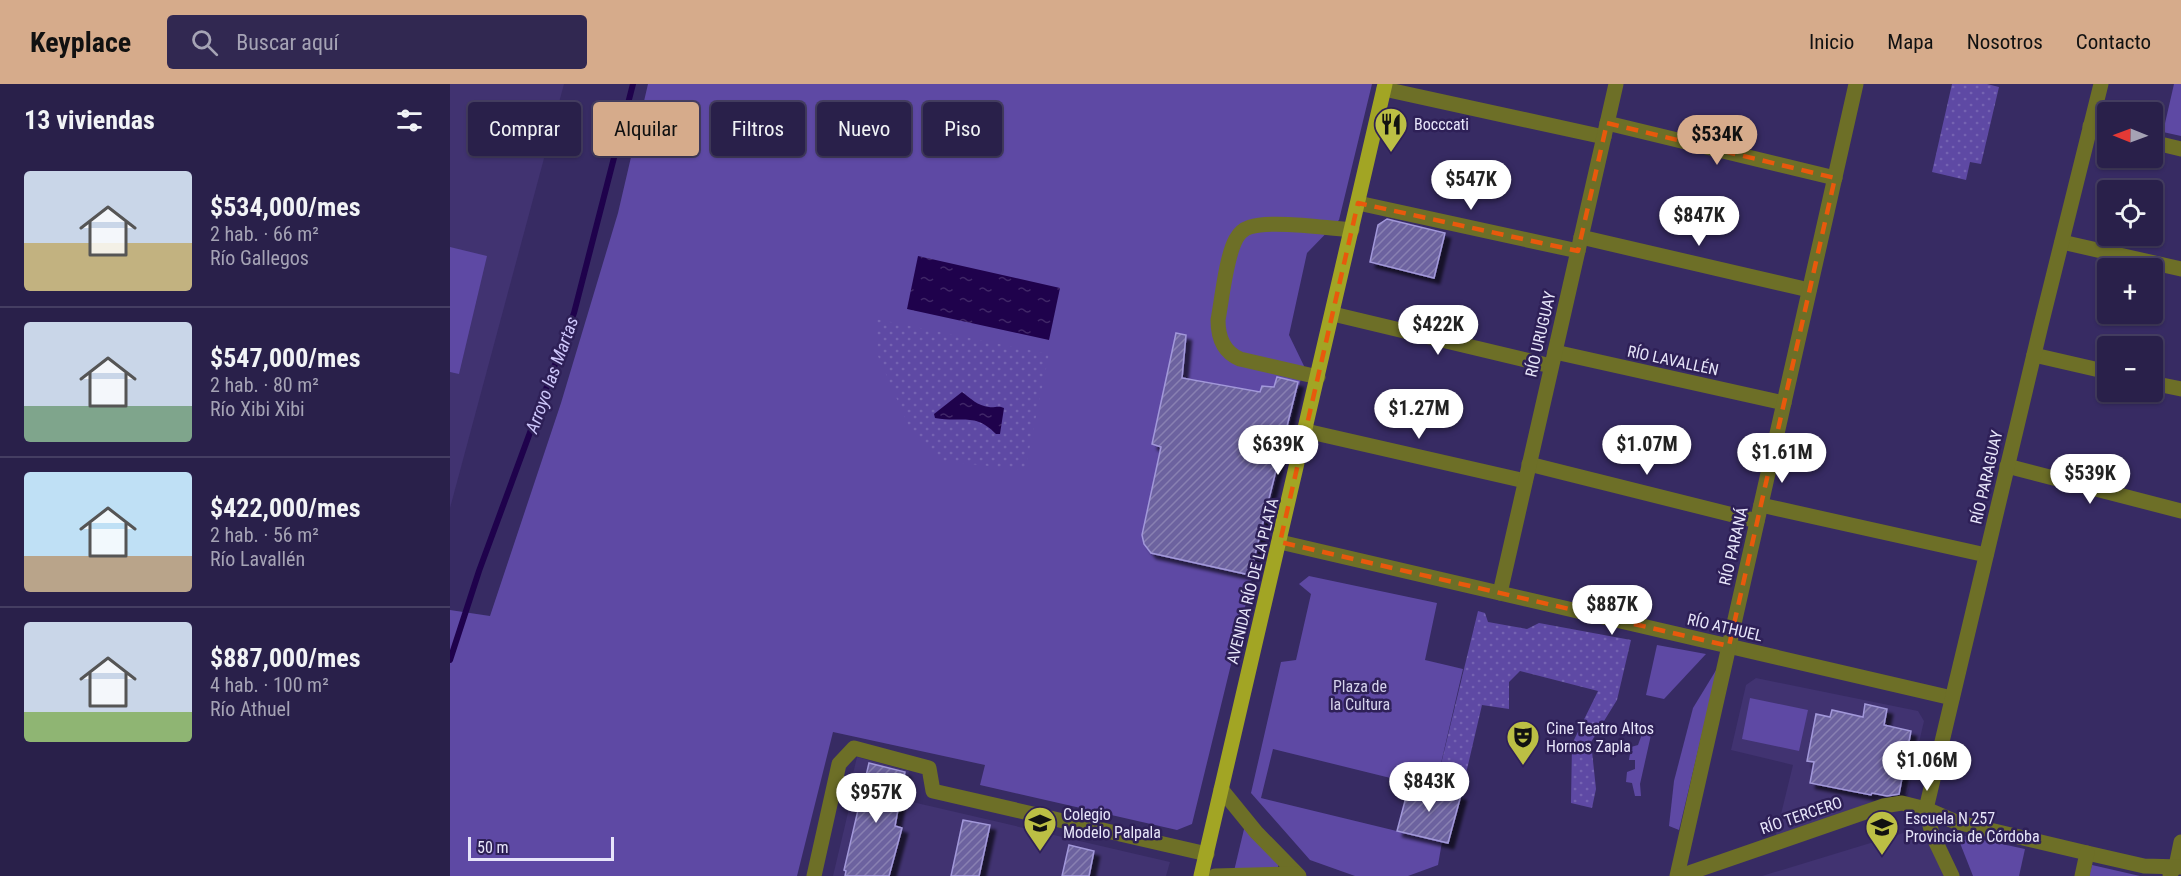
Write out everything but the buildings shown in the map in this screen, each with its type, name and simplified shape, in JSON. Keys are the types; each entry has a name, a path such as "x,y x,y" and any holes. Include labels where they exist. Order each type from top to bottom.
{"main road":[{"name":"AVENIDA RÍO DE LA PLATA","path":"1201,876 1385,86"}],"street":[{"name":"RÍO URUGUAY","path":"1500,593 1616,84"},
{"name":"RÍO PARANÁ","path":"1678,876 1856,84"},
{"name":"RÍO PARAGUAY","path":"1952,876 1932,834 1926,809 2101,84"},
{"path":"1385,86 1835,178"},
{"path":"2090,126 2097,128"},
{"path":"2163,145 2181,149"},
{"path":"1358,203 1809,290"},
{"path":"1318,377 1239,360 1226,350 1218,332 1218,320 1231,251 1236,238 1243,230 1251,226 1288,225 1352,230"},
{"path":"2062,242 2181,269"},
{"name":"RÍO LAVALLÉN","path":"1333,314 1784,403"},
{"path":"2034,355 2097,369"},
{"path":"2163,385 2181,389"},
{"path":"1306,431 1525,481"},
{"path":"1529,464 1757,521"},
{"path":"2007,466 2181,511"},
{"path":"1761,505 1986,555"},
{"name":"RÍO ATHUEL","path":"1280,542 1952,698"},
{"path":"814,876 839,764 854,748 929,768 933,791 1207,854"},
{"path":"1221,789 1256,832 1297,875"},
{"name":"RÍO TERCERO","path":"1678,876 1883,806 1902,803 1926,809 1956,822 2144,866 2175,870"},
{"path":"2175,870 2181,842"},
{"path":"2082,876 2087,853"},
{"path":"1215,876 1297,875"}],"highlighted area":[{"path":"1607,123 1835,178 1729,646 1280,542 1358,203 1578,251"}],"shaded area":[{"path":"450,84 564,84 559,102 468,102 468,156 545,156 450,508"},
{"path":"1756,678 1918,711 1924,721 1907,794 1893,804 1774,843 1793,765 1731,750 1746,685"},
{"path":"857,757 909,771 903,798 908,801 1170,862 1166,876 833,876 856,779 852,778"},
{"name":"Escuela N 257 Provincia de Córdoba","path":"1913,830 1927,835 1944,876 1762,876"}],"green space":[{"path":"648,84 1372,84 1339,220 1307,253 1289,335 1304,366 1192,824 1177,830 980,785 985,765 833,732 797,876 450,876 450,610 490,616 561,403 618,213 631,156 699,156 699,102 644,102"},
{"path":"1952,84 1987,84 1999,87 1981,164 1970,162 1966,180 1932,172"},
{"path":"2174,84 2181,84 2181,136 2163,132"},
{"path":"450,247 487,256 459,374 450,372"},
{"path":"876,319 1049,354 1025,470 943,461 910,429 878,356"},
{"name":"Plaza de la Cultura","path":"1309,576 1437,603 1425,660 1463,669 1435,789 1273,749 1261,798 1442,842 1438,865 1408,876 1355,876 1310,860 1251,793 1281,662 1296,660 1311,594 1299,584"},
{"path":"1478,611 1485,613 1488,622 1527,629 1539,623 1631,640 1617,700 1591,742 1596,789 1592,808 1571,803 1572,744 1598,691 1520,671 1509,682 1509,709 1482,705 1461,795 1435,789"},
{"path":"1657,645 1706,654 1664,699 1646,695"},
{"path":"1718,667 1679,830 1669,826 1674,781 1693,708"},
{"path":"1750,698 1808,710 1799,751 1742,739"},
{"path":"1645,726 1653,726 1640,784 1641,796 1635,796 1632,783 1626,782 1627,772 1635,769 1635,760 1629,760 1631,747 1638,745"},
{"path":"1245,825 1278,862 1278,870 1234,871"},
{"path":"1960,835 2025,849 2019,876 1973,876 1958,838"},
{"path":"2092,865 2140,876 2089,876"}],"water":[{"path":"918,256 1060,288 1049,340 907,309"},
{"path":"962,392 981,405 1004,408 1000,434 974,421 935,418 934,414"}],"waterway":[{"name":"Arroyo las Martas","path":"450,660 479,571 574,313 633,84"}],"place":[{"name":"Bocccati","path":"1391,153"},
{"name":"Cine Teatro Altos Hornos Zapla","path":"1523,766"},
{"name":"Colegio Modelo Palpala","path":"1040,852"},
{"name":"Escuela N 257 Provincia de Córdoba","path":"1882,856"}]}
